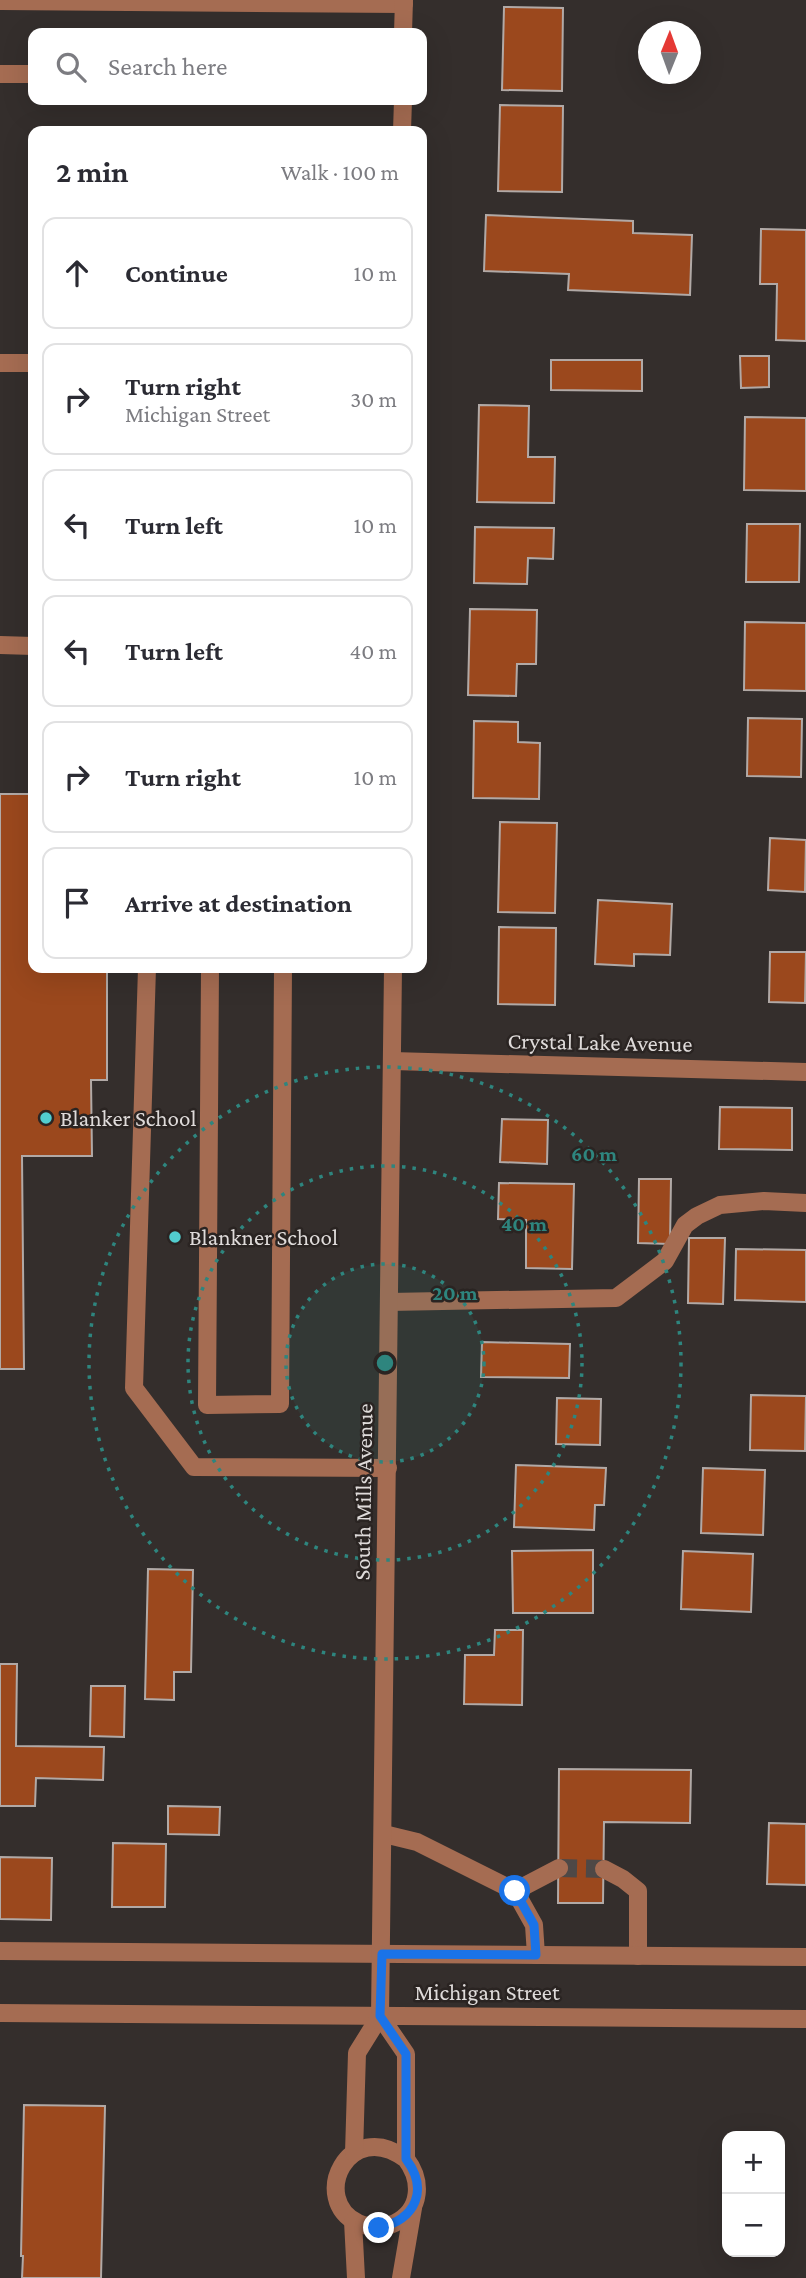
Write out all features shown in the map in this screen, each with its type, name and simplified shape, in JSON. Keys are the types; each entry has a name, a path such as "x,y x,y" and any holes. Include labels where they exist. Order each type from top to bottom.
{"street":[{"path":"0,1 404,2 403,28"},
{"path":"0,74 28,74"},
{"path":"402,126 403,105"},
{"path":"0,363 28,363"},
{"path":"0,645 28,646"},
{"path":"147,973 134,1388 194,1467 388,1468"},
{"path":"210,973 207,1405 280,1404 283,973"},
{"name":"South Mills Avenue","path":"380,2016 393,973"},
{"name":"Crystal Lake Avenue","path":"392,1061 806,1072"},
{"path":"389,1303 616,1298 665,1261 685,1225 697,1216 720,1205 764,1201 806,1203"},
{"path":"384,1834 417,1842 515,1891 534,1925 536,1955"},
{"path":"515,1891 559,1868"},
{"path":"604,1869 638,1891 638,1956"},
{"name":"Michigan Street","path":"0,1951 806,1957"},
{"name":"Michigan Street","path":"0,2013 806,2019"},
{"path":"354,2153 357,2053 380,2016 406,2054 406,2159"},
{"path":"401,2278 417,2195 414,2169 395,2150 381,2146 367,2147 344,2162 338,2174 338,2200 344,2212 354,2221 379,2228 393,2225 404,2218 413,2207"},
{"path":"354,2221 356,2278"}],"building":[{"path":"504,7 563,8 562,91 502,90"},
{"path":"500,105 563,106 562,192 498,191"},
{"path":"486,215 633,221 633,233 692,235 690,295 568,290 569,274 484,271"},
{"path":"761,229 806,230 806,341 776,340 777,284 760,284"},
{"path":"740,356 769,356 769,387 741,388"},
{"path":"551,360 642,360 642,391 551,390"},
{"path":"479,405 529,406 528,457 555,457 554,503 477,502"},
{"path":"745,417 806,418 806,491 744,490"},
{"path":"747,524 800,524 799,582 746,582"},
{"path":"475,527 554,528 553,559 528,558 527,584 474,583"},
{"path":"470,609 537,610 536,664 517,664 516,696 468,695"},
{"path":"745,622 806,623 806,691 744,690"},
{"path":"748,718 802,719 801,777 747,776"},
{"path":"474,721 518,722 518,742 540,743 539,799 473,798"},
{"name":"Blanker School","path":"0,794 28,794 28,973 107,973 107,1080 91,1080 92,1156 22,1156 24,1369 0,1369"},
{"path":"500,822 557,823 555,913 498,912"},
{"path":"770,838 806,840 805,892 768,890"},
{"path":"598,900 672,904 670,955 634,954 634,966 595,964"},
{"path":"499,927 556,928 555,1005 498,1004"},
{"path":"770,952 806,952 805,1003 769,1002"},
{"path":"720,1107 792,1108 792,1150 719,1149"},
{"path":"502,1119 548,1120 547,1164 500,1162"},
{"path":"639,1179 671,1179 670,1244 638,1243"},
{"path":"499,1183 574,1184 572,1269 526,1268 526,1220 498,1219"},
{"path":"689,1238 725,1238 723,1304 688,1303"},
{"path":"736,1249 806,1250 806,1302 735,1300"},
{"path":"482,1342 570,1344 569,1378 481,1377"},
{"path":"751,1395 806,1396 805,1451 750,1450"},
{"path":"557,1398 601,1399 600,1445 556,1444"},
{"path":"516,1465 606,1468 604,1505 595,1505 594,1530 514,1527"},
{"path":"703,1468 765,1470 763,1535 701,1533"},
{"path":"593,1550 593,1613 513,1613 512,1551"},
{"path":"683,1551 753,1554 751,1612 681,1609"},
{"path":"148,1569 193,1570 191,1672 174,1672 174,1700 145,1699"},
{"path":"495,1630 523,1630 522,1705 464,1704 465,1655 494,1655"},
{"path":"0,1664 17,1664 16,1746 104,1747 103,1780 36,1778 35,1806 0,1806"},
{"path":"91,1686 125,1686 124,1737 90,1736"},
{"path":"559,1769 691,1770 690,1823 604,1822 603,1903 558,1903"},
{"path":"168,1806 220,1807 219,1835 168,1834"},
{"path":"769,1823 806,1824 806,1885 767,1884"},
{"path":"113,1843 166,1844 165,1907 112,1907"},
{"path":"0,1857 52,1858 51,1920 0,1919"},
{"path":"24,2105 105,2106 101,2278 22,2278"}],"tunnel":[{"path":"559,1868 604,1869"}],"place":[{"name":"Blanker School","path":"46,1118"},
{"name":"Blankner School","path":"175,1237"}],"route":[{"path":"379,2228 393,2225 404,2218 413,2207 417,2195 414,2169 406,2159 406,2054 380,2016 382,1954 536,1955 534,1925 515,1891"}]}
